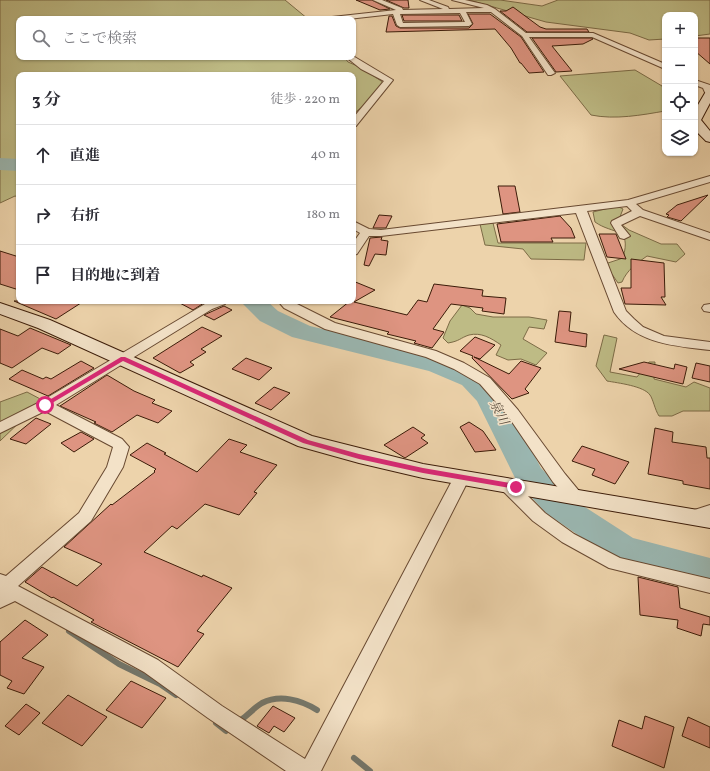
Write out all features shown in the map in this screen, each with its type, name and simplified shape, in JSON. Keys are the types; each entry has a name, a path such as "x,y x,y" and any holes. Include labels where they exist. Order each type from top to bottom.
{"street":[{"path":"376,0 408,12"},
{"path":"423,0 454,11"},
{"path":"455,0 485,6 494,10 524,35 551,73"},
{"path":"354,16 396,12 494,10"},
{"path":"396,12 400,25 469,24 462,11"},
{"path":"524,35 593,35 613,42 662,66"},
{"path":"354,60 389,80 356,120"},
{"path":"698,84 707,88 710,95 695,120 699,127 710,138"},
{"path":"356,226 366,232 381,233 629,203 710,179"},
{"path":"629,203 639,212 710,237"},
{"path":"580,208 620,312 628,323 637,330 652,337 710,346"},
{"path":"624,236 616,225 616,222 639,212"},
{"path":"356,247 366,232"},
{"path":"0,427 45,405 213,304"},
{"path":"286,304 330,326 431,354 459,366 485,381 513,413 532,442 574,497"},
{"path":"0,308 44,324 305,441 359,456 423,471 574,497 704,516"},
{"path":"45,405 117,442 121,447 115,467 84,517 6,591 151,666 215,712 304,771"},
{"path":"310,771 462,477"},
{"path":"511,486 539,517 568,538 615,563 710,586"}],"shaded area":[{"path":"0,0 285,0 304,16 16,16 16,60 346,60 362,68 384,83 367,103 356,112 356,72 16,72 16,196 0,203"},
{"path":"469,0 500,0 542,6 558,0 710,0 710,34 698,36 698,12 662,12 662,39 649,40 630,33 546,22"},
{"path":"635,70 662,86 662,111 619,117 591,115 560,76"},
{"path":"617,206 623,209 618,222 629,230 661,244 677,244 685,254 676,262 647,256 629,271 622,282 618,283 605,264 623,258 625,241 623,236 619,233 595,222 593,212"},
{"path":"493,223 498,243 586,243 584,260 531,259 523,249 485,245 480,224"},
{"path":"462,305 470,308 476,314 493,317 529,317 547,320 544,329 529,327 523,339 547,353 536,365 521,359 508,360 496,355 501,345 490,338 478,334 469,335 448,343 443,338 450,321"},
{"path":"604,335 617,338 610,372 637,377 649,362 655,362 654,379 686,387 694,382 710,388 710,411 683,411 672,416 659,416 650,395 647,392 630,385 607,381 596,366"},
{"path":"27,392 46,402 26,416 0,441 0,402"}],"building":[{"path":"356,0 372,0 390,9 380,10"},
{"path":"386,0 408,0 409,8 404,8"},
{"path":"513,7 540,27 546,29 587,29 589,32 527,32 500,11 506,11"},
{"path":"468,14 490,14 521,37 544,72 529,73 495,29 386,32 389,16 392,16 396,26 400,28 469,28 473,24"},
{"path":"402,15 459,15 462,21 404,21"},
{"path":"532,38 593,39 583,44 552,46 572,71 556,72"},
{"path":"698,38 710,38 710,64 698,54"},
{"path":"498,186 515,186 520,212 503,214"},
{"path":"708,195 681,221 667,217 669,215 666,214 677,205"},
{"path":"379,215 392,216 386,228 373,228"},
{"path":"560,216 571,228 575,238 551,238 553,242 501,242 497,224"},
{"path":"599,234 616,234 626,259 607,257"},
{"path":"382,237 381,240 388,241 386,255 375,254 369,266 364,265 370,238"},
{"path":"0,251 16,256 16,289 0,284"},
{"path":"631,259 664,263 665,297 661,297 666,305 625,304 621,288 631,288"},
{"path":"356,282 375,290 356,301"},
{"path":"434,284 483,290 482,296 506,298 504,314 482,311 483,308 451,304 433,329 444,332 432,348 414,343 416,341 387,334 389,332 330,317 346,304 356,304 356,302 407,315 418,300 427,302"},
{"path":"21,304 79,304 56,319"},
{"path":"182,304 202,304 193,310"},
{"path":"224,306 232,310 214,320 204,315"},
{"path":"559,311 571,312 569,331 587,334 586,347 555,342"},
{"path":"202,327 222,336 201,349 206,352 190,362 194,365 180,373 153,358"},
{"path":"30,328 71,345 58,354 42,348 12,368 0,363 0,329 18,336"},
{"path":"475,337 495,345 480,359 474,357 509,374 521,361 541,368 525,389 529,393 512,399 472,358 473,356 460,351"},
{"path":"246,358 272,368 259,380 232,369"},
{"path":"81,361 94,368 48,396 9,379 22,370 43,379 46,377 51,379"},
{"path":"644,362 674,369 675,364 687,367 683,384 619,369"},
{"path":"696,363 710,366 710,382 692,378"},
{"path":"107,375 134,391 155,400 152,403 172,411 158,423 137,415 112,432 94,423 96,422 60,406"},
{"path":"274,387 290,393 271,410 255,403"},
{"path":"36,418 51,424 26,444 10,439"},
{"path":"469,422 483,431 496,450 475,452 460,427"},
{"path":"413,427 425,435 421,438 428,443 405,458 384,445"},
{"path":"655,428 673,432 672,442 706,447 707,458 710,458 710,489 683,484 683,481 648,474"},
{"path":"81,432 94,439 74,452 61,443"},
{"path":"229,439 247,445 240,452 277,465 254,492 257,493 239,515 205,504 177,529 172,526 144,552 232,588 197,631 204,634 178,667 91,622 94,620 25,582 42,567 77,586 102,564 64,547 111,504 112,505 155,472 154,471 156,469 130,455 147,443 197,472"},
{"path":"582,446 629,462 615,484 592,475 595,469 572,461"},
{"path":"638,577 678,587 680,608 710,617 710,625 703,624 701,636 677,628 678,620 640,615"},
{"path":"25,620 48,635 22,658 44,667 24,694 7,688 12,681 0,675 0,642"},
{"path":"131,681 166,698 142,728 106,710"},
{"path":"68,695 107,717 82,746 42,723"},
{"path":"26,704 40,713 19,735 5,726"},
{"path":"273,706 295,718 284,732 274,726 269,733 257,726"},
{"path":"645,716 674,727 664,768 612,746 619,720 642,729"},
{"path":"688,717 710,727 710,748 682,736"}],"waterway":[{"name":"泉川","path":"0,164 16,165"},
{"name":"泉川","path":"255,304 269,316 301,332 438,365 472,379 490,397 528,474 559,506 621,547 644,555 710,571"},
{"path":"69,631 119,664 160,684 176,695"},
{"path":"242,719 262,703 276,699 290,699 304,703 317,710"},
{"path":"216,723 226,731"},
{"path":"354,758 370,771"}],"route":[{"path":"45,405 123,359 305,441 359,456 423,471 516,487"}]}
